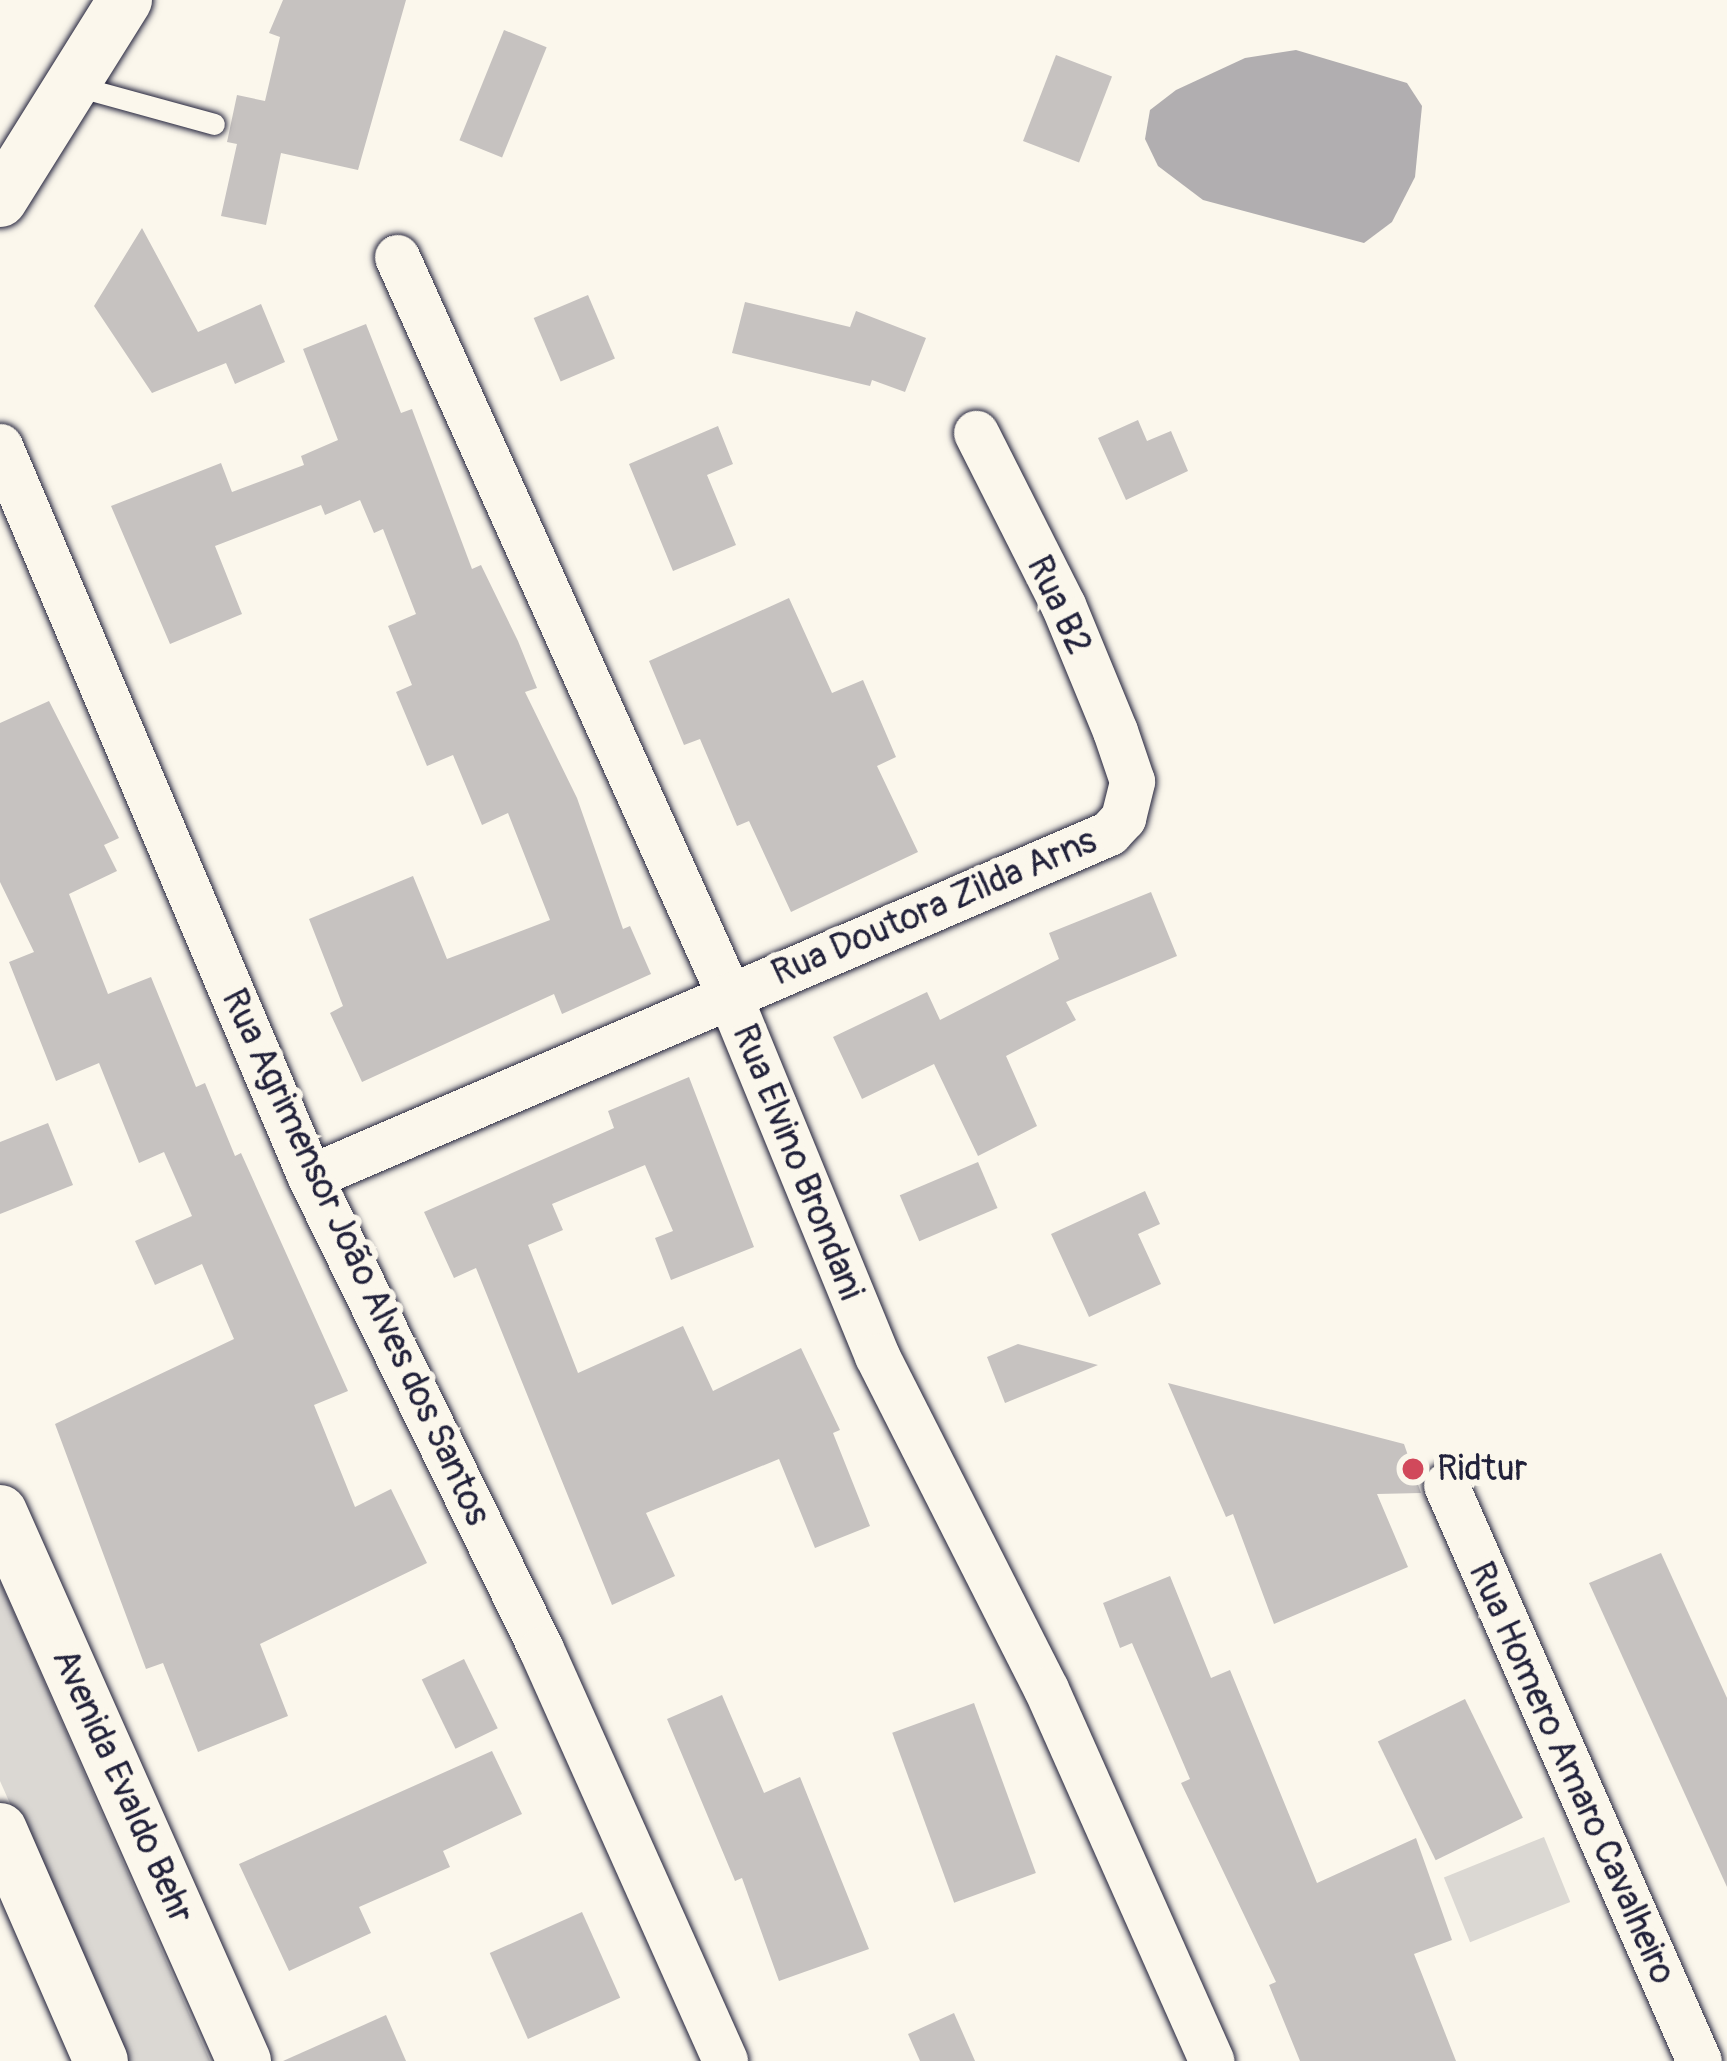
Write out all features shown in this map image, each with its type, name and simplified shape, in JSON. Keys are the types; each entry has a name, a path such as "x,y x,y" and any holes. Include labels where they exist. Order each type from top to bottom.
{"street":[{"path":"0,200 125,0"},
{"name":"Rua Elvino Brondani","path":"397,257 729,995 877,1356 1046,1689 1212,2061"},
{"name":"Rua B2","path":"976,433 1063,605 1132,781"},
{"name":"Rua Agrimensor João Alves dos Santos","path":"0,446 310,1177 541,1649 725,2061"},
{"name":"Rua Doutora Zilda Arns","path":"310,1177 1108,833 1123,818 1132,781"},
{"name":"Rua Homero Amaro Cavalheiro","path":"1446,1485 1699,2061"},
{"name":"Avenida Evaldo Behr","path":"0,1512 244,2061"},
{"path":"0,1830 101,2061"}],"lane":[{"path":"71,85 214,124"}],"shaded area":[{"path":"1296,50 1407,83 1422,106 1415,177 1392,222 1364,243 1203,200 1158,166 1145,139 1150,110 1176,90 1245,58"},
{"path":"0,1581 210,2061 124,2061 0,1781"},
{"path":"1544,1837 1570,1902 1470,1942 1444,1877"}],"building":[{"path":"283,0 406,0 358,170 281,153 266,225 221,216 237,144 227,142 237,95 265,101 280,37 269,33"},
{"path":"504,30 547,47 502,158 459,140"},
{"path":"1056,55 1112,77 1079,162 1023,141"},
{"path":"142,228 198,332 261,304 285,362 235,384 226,363 152,393 94,306"},
{"path":"588,295 615,359 561,382 534,318"},
{"path":"745,302 850,327 856,311 926,338 905,392 872,380 870,386 732,353"},
{"path":"366,324 401,413 412,409 472,569 481,565 518,641 537,688 525,692 577,798 623,929 630,926 651,974 562,1014 554,994 362,1082 330,1013 343,1006 309,919 413,876 447,959 550,920 508,813 482,825 453,755 427,766 396,692 412,685 388,626 416,614 383,529 374,533 360,500 325,515 321,505 215,546 242,614 170,644 111,506 221,463 232,492 304,465 301,456 338,440 303,349"},
{"path":"1138,420 1147,441 1171,431 1188,471 1126,500 1098,438"},
{"path":"718,426 733,464 707,475 736,545 673,571 629,464"},
{"path":"789,598 832,693 863,680 896,757 877,766 918,852 791,912 749,821 737,826 700,739 684,745 649,661"},
{"path":"49,701 119,838 104,845 117,871 69,894 108,994 151,977 196,1087 205,1083 235,1156 241,1153 348,1391 314,1405 355,1507 391,1489 427,1563 260,1644 288,1716 198,1752 163,1663 146,1669 55,1424 234,1339 202,1264 155,1285 135,1241 192,1216 164,1152 139,1163 99,1063 56,1081 9,962 34,952 0,882 0,723"},
{"path":"1151,892 1177,956 1066,1002 1076,1020 1006,1056 1037,1126 978,1156 934,1064 862,1099 833,1037 927,992 940,1020 1059,959 1049,933"},
{"path":"689,1077 754,1247 671,1280 655,1238 673,1231 645,1165 552,1204 563,1230 528,1245 578,1373 683,1326 713,1391 801,1348 840,1430 833,1433 870,1526 815,1548 779,1459 646,1513 675,1576 612,1605 476,1268 454,1278 424,1212 614,1128 608,1111"},
{"path":"48,1123 73,1185 0,1214 0,1142"},
{"path":"978,1162 998,1208 919,1241 900,1195"},
{"path":"1145,1191 1160,1224 1138,1234 1161,1284 1089,1317 1051,1234"},
{"path":"1018,1344 1098,1365 1005,1403 987,1357"},
{"path":"1168,1383 1404,1444 1421,1493 1377,1494 1408,1567 1274,1624 1233,1514 1226,1517"},
{"path":"1661,1553 1727,1698 1727,1887 1589,1583"},
{"path":"1170,1576 1211,1678 1230,1670 1317,1883 1416,1838 1452,1940 1414,1954 1456,2061 1300,2061 1269,1985 1276,1982 1181,1783 1190,1779 1132,1643 1120,1648 1103,1603"},
{"path":"464,1659 498,1728 456,1749 422,1680"},
{"path":"722,1695 764,1793 800,1777 869,1949 779,1981 742,1878 735,1881 667,1719"},
{"path":"1465,1699 1523,1818 1436,1860 1378,1742"},
{"path":"974,1703 1036,1873 954,1903 892,1733"},
{"path":"492,1751 522,1814 443,1851 450,1867 359,1907 371,1933 289,1971 239,1864"},
{"path":"582,1912 620,1998 528,2039 490,1953"},
{"path":"954,2013 975,2061 920,2061 908,2034"},
{"path":"386,2015 406,2061 283,2061"}],"place":[{"name":"Ridtur","path":"1413,1469"}]}
